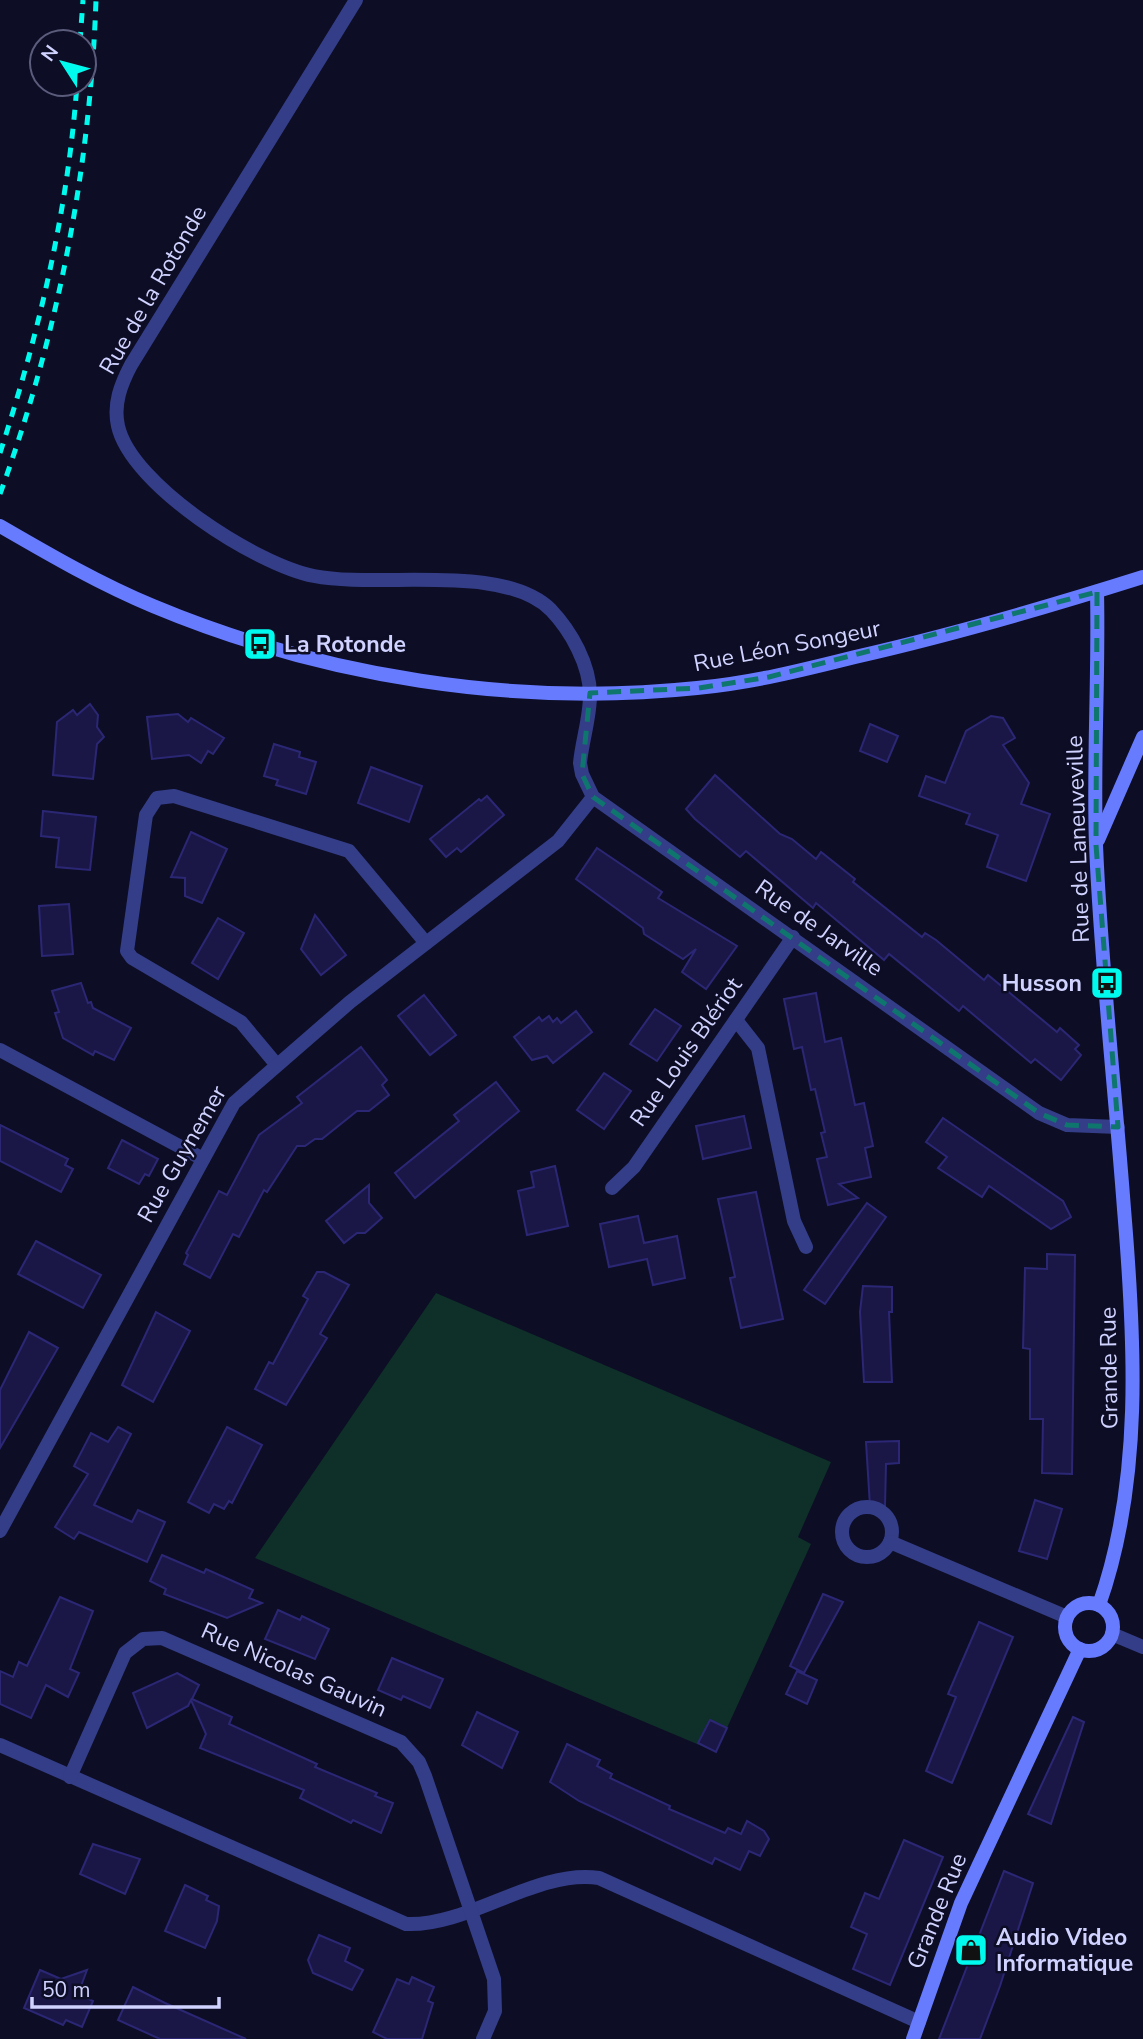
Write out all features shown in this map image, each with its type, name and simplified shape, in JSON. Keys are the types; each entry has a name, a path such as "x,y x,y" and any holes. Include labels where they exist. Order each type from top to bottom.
{"street":[{"name":"Rue de la Rotonde","path":"356,0 131,365 119,389 118,426 131,453 175,499 230,539 283,567 337,579 494,583 530,595 549,608 574,641 584,666 590,693"},
{"name":"Rue Léon Songeur","path":"0,526 57,559 153,606 260,645 328,663 488,690 590,693 699,688 769,677 932,639 1143,577"},
{"name":"Rue de Laneuveville","path":"1097,592 1096,845 1118,1127"},
{"path":"590,693 580,763 593,797"},
{"path":"1096,845 1143,737"},
{"path":"276,1064 241,1022 132,958 127,951 146,814 157,798 174,796 349,851 426,943"},
{"name":"Rue de Jarville","path":"593,797 1039,1113 1067,1125 1118,1127"},
{"name":"Rue Guynemer","path":"0,1531 234,1103 276,1064 558,841 593,797"},
{"name":"Rue Louis Blériot","path":"612,1188 634,1167 793,937"},
{"path":"736,1020 758,1048 794,1221 806,1247"},
{"path":"0,1050 203,1159"},
{"name":"Grande Rue","path":"1099,1605 1122,1541 1133,1466 1132,1313 1118,1127"},
{"path":"890,1542 1067,1616"},
{"path":"1081,1604 1099,1605 1113,1621 1112,1634 1097,1650 1080,1649 1067,1637 1067,1616 1081,1604"},
{"path":"1112,1634 1143,1647"},
{"name":"Rue Nicolas Gauvin","path":"69,1777 125,1653 143,1639 162,1638 401,1742 411,1751 425,1776 495,1987 495,2011 483,2039"},
{"name":"Grande Rue","path":"913,2039 961,1903 1080,1649"},
{"path":"0,1745 406,1924 469,1911 577,1875 599,1878 919,2022"}],"highlighted area":[{"path":"1097,592 1096,845 1118,1127 1067,1125 1039,1113 593,797 582,774 590,693 699,688 769,677"}],"green space":[{"path":"436,1293 831,1462 798,1537 811,1544 716,1752 255,1558"}],"building":[{"path":"90,704 98,715 97,727 104,737 97,744 93,779 53,775 57,722 73,710 77,715"},
{"path":"178,714 188,722 191,718 224,738 213,754 208,751 201,763 189,755 152,759 147,717"},
{"path":"991,716 1003,718 1015,738 1003,745 1029,783 1021,804 1050,814 1026,881 987,867 998,835 966,824 970,814 919,796 926,776 945,783 966,731"},
{"path":"870,724 898,736 887,762 860,751"},
{"path":"274,744 300,752 299,757 316,762 306,794 276,785 278,780 264,776"},
{"path":"371,767 422,786 409,822 358,803"},
{"path":"715,775 780,834 792,839 816,859 821,852 855,879 853,882 922,937 925,933 936,940 984,980 988,975 1057,1032 1060,1028 1079,1045 1075,1049 1081,1055 1061,1080 1035,1059 1031,1063 963,1006 959,1011 889,954 884,960 816,903 813,908 746,851 740,857 695,819 686,809"},
{"path":"487,796 504,815 461,852 457,848 446,857 430,839 479,799 481,801"},
{"path":"43,811 96,817 90,870 56,867 59,838 41,836"},
{"path":"191,832 227,849 202,903 185,896 185,878 171,877"},
{"path":"597,848 662,892 658,898 737,946 706,989 682,972 696,949 683,959 644,934 643,928 576,879"},
{"path":"69,904 73,954 42,956 39,906"},
{"path":"315,915 346,955 321,975 301,949"},
{"path":"218,918 244,933 218,979 192,963"},
{"path":"81,983 88,1003 91,1002 93,1008 131,1028 114,1060 95,1051 93,1055 63,1038 52,991"},
{"path":"816,993 825,1042 841,1038 855,1105 864,1103 873,1146 865,1148 871,1177 839,1184 858,1198 828,1205 817,1159 827,1157 821,1133 825,1132 815,1089 811,1090 802,1047 794,1049 784,999"},
{"path":"424,995 456,1035 430,1055 398,1016"},
{"path":"655,1009 681,1026 657,1061 630,1044"},
{"path":"576,1011 592,1032 553,1063 547,1056 532,1060 514,1037 539,1017 542,1021 549,1016 553,1022 557,1018 561,1023"},
{"path":"361,1047 387,1080 382,1085 389,1095 369,1111 357,1111 322,1139 315,1139 305,1146 297,1146 267,1192 264,1190 239,1237 233,1234 210,1278 184,1264 188,1255 186,1253 219,1191 227,1195 259,1135 302,1103 297,1097"},
{"path":"604,1073 631,1091 604,1129 577,1110"},
{"path":"496,1082 519,1111 415,1198 395,1173 459,1121 454,1115"},
{"path":"744,1116 751,1148 703,1159 696,1126"},
{"path":"943,1118 1063,1201 1071,1217 1051,1229 989,1186 982,1197 938,1168 947,1157 926,1142"},
{"path":"0,1125 68,1159 65,1165 73,1169 61,1192 0,1161"},
{"path":"122,1140 158,1159 149,1176 145,1174 139,1184 108,1168"},
{"path":"555,1166 568,1226 527,1235 518,1191 534,1187 531,1172"},
{"path":"369,1185 369,1203 382,1218 365,1233 357,1233 344,1243 326,1221"},
{"path":"756,1192 783,1319 741,1328 730,1278 735,1277 718,1199"},
{"path":"867,1203 886,1217 825,1304 804,1290"},
{"path":"638,1216 644,1243 677,1236 685,1278 653,1285 647,1259 609,1267 600,1224"},
{"path":"36,1241 101,1275 83,1308 18,1274"},
{"path":"1047,1254 1075,1255 1072,1474 1042,1473 1043,1419 1030,1419 1030,1349 1023,1348 1025,1268 1047,1269"},
{"path":"317,1272 324,1272 349,1285 320,1334 327,1338 286,1405 255,1389 269,1362 273,1364 308,1299 303,1296"},
{"path":"863,1286 892,1287 892,1312 889,1312 892,1382 864,1382 860,1312"},
{"path":"156,1312 190,1331 153,1402 122,1385"},
{"path":"29,1332 58,1348 0,1448 0,1390"},
{"path":"118,1427 131,1434 94,1505 132,1522 138,1510 165,1522 147,1562 79,1532 74,1539 55,1527 88,1474 74,1466 91,1433 108,1442"},
{"path":"227,1427 262,1445 232,1503 229,1501 224,1509 214,1504 209,1513 188,1502"},
{"path":"899,1441 899,1463 886,1464 885,1506 870,1506 866,1442"},
{"path":"1035,1500 1062,1509 1047,1559 1019,1551"},
{"path":"162,1555 204,1573 206,1569 253,1590 249,1598 262,1603 227,1618 164,1594 166,1589 150,1581"},
{"path":"823,1594 843,1602 804,1673 790,1666"},
{"path":"60,1597 93,1611 70,1669 79,1673 68,1697 46,1685 31,1718 0,1704 0,1671 13,1677 19,1662 27,1666"},
{"path":"278,1610 300,1620 302,1616 329,1629 315,1659 265,1639"},
{"path":"979,1622 1013,1637 952,1783 926,1771 956,1697 948,1694"},
{"path":"392,1658 443,1679 430,1708 403,1696 401,1700 378,1690"},
{"path":"797,1671 817,1680 807,1704 786,1694"},
{"path":"177,1673 199,1685 192,1699 232,1717 229,1724 317,1764 315,1767 377,1793 375,1796 393,1803 381,1833 353,1820 351,1823 300,1798 304,1790 200,1748 206,1734 191,1700 188,1706 147,1728 133,1693"},
{"path":"477,1712 518,1732 502,1768 462,1745"},
{"path":"1073,1717 1084,1722 1051,1824 1028,1814"},
{"path":"710,1720 727,1728 716,1752 698,1743"},
{"path":"567,1744 600,1760 597,1766 612,1774 610,1778 670,1806 669,1809 725,1833 728,1828 741,1834 747,1821 764,1831 769,1839 760,1856 749,1851 740,1870 715,1858 712,1864 579,1801 550,1782"},
{"path":"904,1840 943,1857 890,1985 853,1969 867,1934 851,1927 865,1893 879,1899"},
{"path":"93,1844 140,1859 125,1894 80,1874"},
{"path":"1004,1871 1033,1883 980,2039 939,2039"},
{"path":"185,1885 208,1896 206,1900 219,1906 217,1921 205,1948 165,1931"},
{"path":"319,1935 350,1948 345,1961 363,1970 352,1990 313,1973 308,1960"},
{"path":"40,1970 61,1979 87,1970 78,1994 93,2001 82,2027 66,2020 63,2025 24,2008"},
{"path":"412,1977 434,1987 428,2001 433,2003 422,2039 387,2039 373,2032 397,1979 409,1984"},
{"path":"133,1987 246,2039 160,2039 118,2020"}],"railway":[{"path":"81,28 83,0"},
{"path":"0,494 39,373 68,251 87,126 96,0"},
{"path":"0,453 50,271 67,178 76,98"}],"place":[{"name":"La Rotonde","path":"260,644"},
{"name":"Husson","path":"1107,983"},
{"name":"Audio Video Informatique","path":"971,1950"}]}
